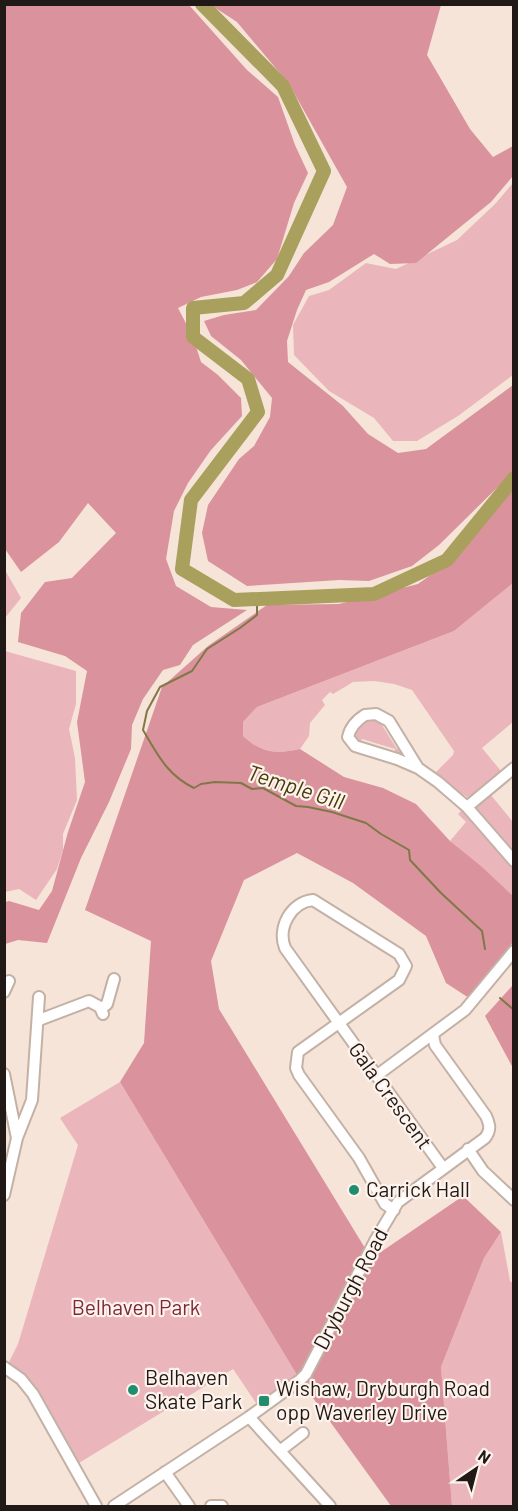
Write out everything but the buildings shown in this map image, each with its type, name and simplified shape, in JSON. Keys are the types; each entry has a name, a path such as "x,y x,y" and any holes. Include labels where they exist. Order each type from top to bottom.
{"street":[{"path":"418,768 389,721 383,716 365,715 349,732 350,743 355,746 398,759 418,768 455,795 512,858"},
{"path":"467,807 513,768"},
{"name":"Gala Crescent","path":"337,1024 399,980 406,966 399,954 313,900 303,901 289,914 283,935 285,948 337,1024 443,1168"},
{"path":"376,1076 471,1004 513,951"},
{"path":"39,1020 83,1002 94,1003 102,1012 107,1004 114,979"},
{"path":"4,1195 17,1138 32,1100 39,997"},
{"path":"337,1024 298,1052 296,1068 298,1076 359,1158 385,1204 394,1210"},
{"name":"Dryburgh Road","path":"114,1506 249,1417 300,1380 306,1374 368,1253 399,1202 490,1132 490,1124 435,1045 433,1035"},
{"path":"4,1074 17,1138"},
{"path":"468,1149 483,1171 513,1200"},
{"path":"4,1367 21,1379 33,1394 96,1506"},
{"path":"249,1417 330,1506"},
{"path":"281,1450 303,1433"},
{"path":"165,1472 189,1506"},
{"path":"211,1506 222,1506"}],"green space":[{"path":"513,183 513,375 458,416 417,441 393,441 374,418 329,391 294,355 293,325 309,296 329,290 366,263 396,269 457,240 495,204"},
{"path":"5,570 21,598 4,618"},
{"path":"513,583 513,722 482,748 501,771 472,796 467,797 434,774 453,755 454,751 412,690 394,684 374,681 353,682 333,694 330,692 322,700 325,705 310,723 309,736 300,749 283,752 270,751 257,746 243,736 243,722 257,707 454,631"},
{"path":"4,641 5,651 76,671 76,704 69,729 75,758 77,800 63,834 63,850 57,869 36,900 19,889 5,892"},
{"path":"372,716 380,722 397,749 402,746 407,758 394,755 395,749 362,739 359,745 351,734 362,720"},
{"path":"490,794 513,822 513,848 507,847 478,813 476,808"},
{"path":"463,809 513,868 513,896 450,841 466,822 458,814"},
{"name":"Belhaven Park","path":"120,1082 300,1380 260,1409 233,1369 74,1466 8,1364 18,1344 78,1145 60,1118"},
{"path":"501,1232 510,1281 514,1284 513,1506 452,1506 441,1367 484,1258"}],"shaded area":[{"path":"5,4 189,5 247,70 278,97 295,145 308,173 294,203 277,259 257,282 237,290 201,297 178,308 193,337 201,362 241,398 242,416 211,450 188,483 174,511 166,559 176,586 211,607 247,610 193,645 180,665 163,670 143,699 132,725 131,749 109,802 81,858 47,943 18,940 5,944 5,902 9,901 39,910 52,891 85,782 77,722 87,671 65,656 18,642 21,613 45,582 72,578 116,533 88,503 59,542 21,572 5,549"},
{"path":"211,5 441,5 427,55 470,129 493,157 513,146 513,176 491,202 416,263 390,264 374,254 329,282 306,290 297,310 287,341 288,362 343,406 368,434 398,453 426,449 513,385 513,472 439,545 412,566 369,581 339,580 247,586 208,561 202,533 208,505 239,459 254,446 270,417 272,398 241,360 211,336 204,321 256,310 289,276 304,253 333,225 347,187 289,84 237,22"},
{"path":"513,489 513,583 454,631 257,707 243,722 243,736 257,746 270,751 283,752 300,749 344,777 383,788 416,804 450,841 513,896 513,942 469,998 446,983 426,936 353,883 297,853 244,880 211,961 219,1009 368,1253 375,1256 463,1196 501,1232 484,1258 441,1367 452,1506 391,1506 300,1380 120,1082 144,1043 151,941 85,910 162,687 208,646 267,605 339,604 418,584 460,554"},
{"path":"513,985 513,1068 485,1016"}],"waterway":[{"path":"202,4 283,86 324,171 277,275 244,303 193,308 193,337 248,379 258,412 191,500 182,569 234,600 374,594 447,560 514,478"},
{"name":"Temple Gill","path":"257,599 257,615 207,649 192,671 160,687 147,711 143,730 159,756 170,771 194,788 201,784 215,782 241,783 252,789 263,788 296,806 332,812 366,823 409,850 410,860 482,931 485,949"},
{"name":"Temple Gill","path":"500,998 514,1010"}],"place":[{"name":"Carrick Hall","path":"354,1190"},
{"name":"Belhaven Skate Park","path":"133,1390"},
{"name":"Wishaw, Dryburgh Road opp Waverley Drive","path":"264,1401"}]}
